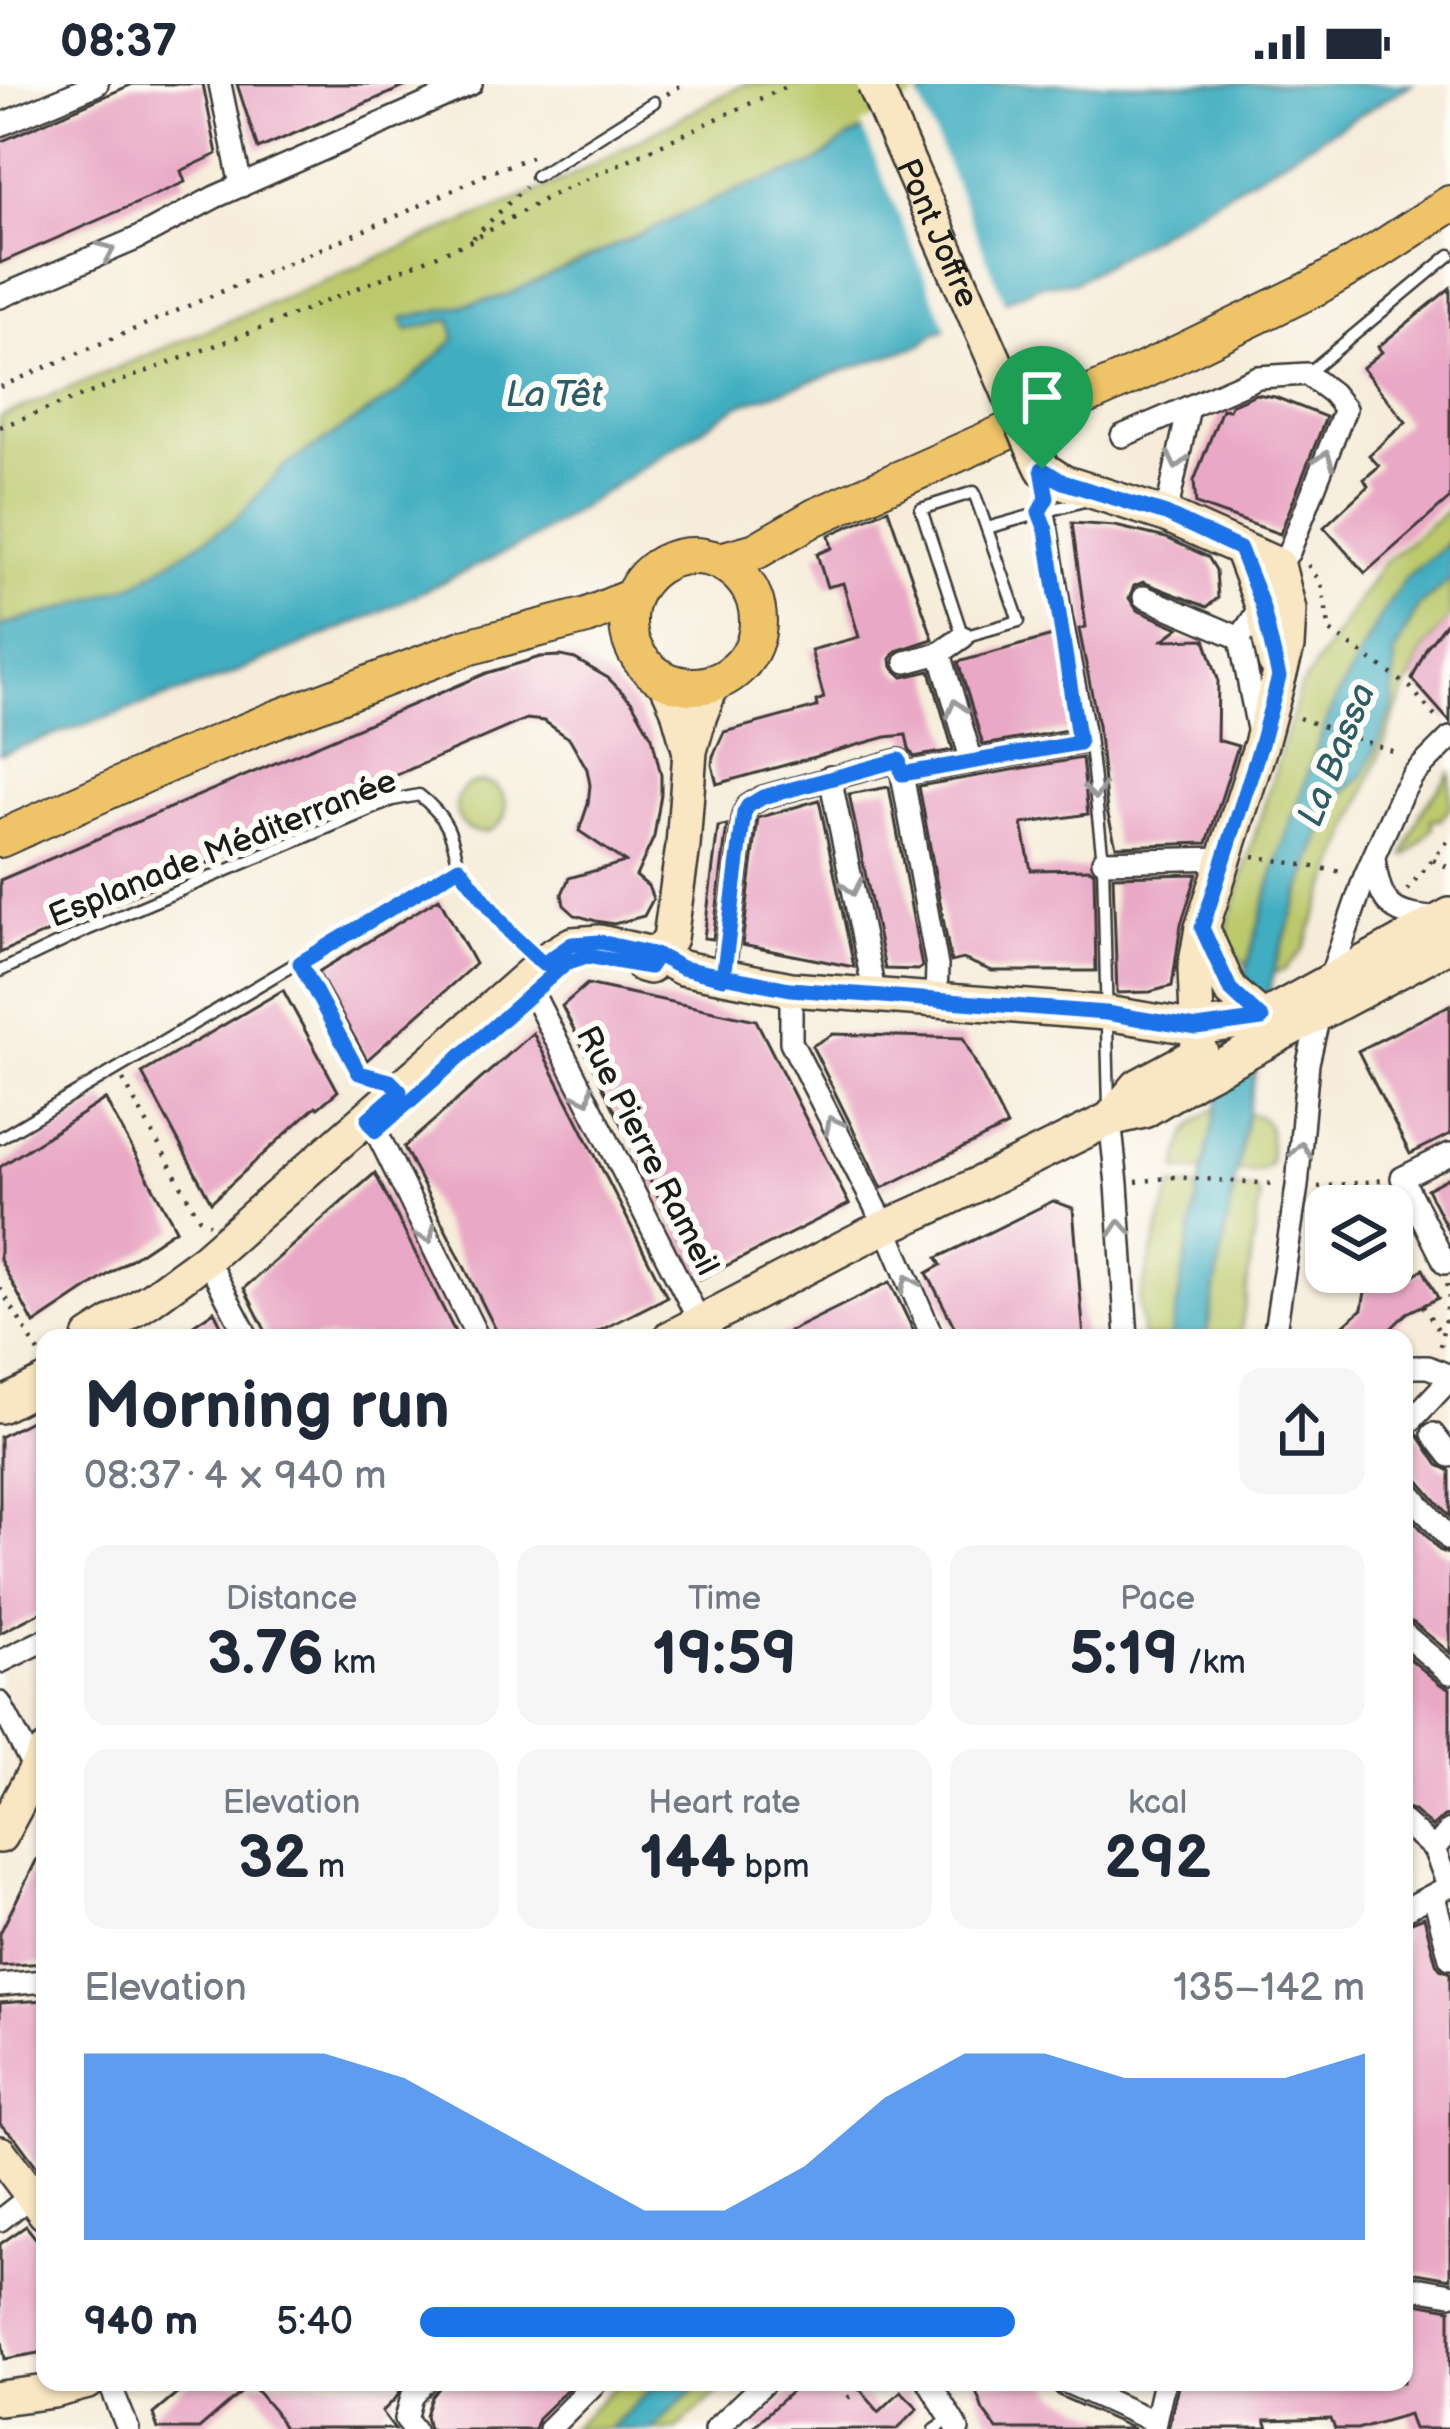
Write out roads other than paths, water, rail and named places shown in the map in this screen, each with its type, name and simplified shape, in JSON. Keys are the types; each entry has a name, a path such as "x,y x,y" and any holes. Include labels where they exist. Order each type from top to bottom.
{"main road":[{"name":"Pont Joffre","path":"874,84 1046,487"},
{"path":"720,561 756,550 847,502 1145,370 1314,288 1450,204"},
{"path":"1046,487 1102,494 1166,514 1240,549 1284,558 1287,646 1234,856 1202,928 1195,968 1219,1040"},
{"path":"753,595 795,529"},
{"path":"1240,549 1262,605 1279,677"},
{"path":"678,557 720,561 745,581 753,595 758,612 752,648 729,675 713,683 697,686 665,680 635,652 627,615 643,578 659,565 678,557"},
{"path":"0,839 194,753 467,646 587,616 632,597"},
{"path":"538,630 590,636 635,652"},
{"path":"0,854 311,722 467,646"},
{"path":"665,680 690,751"},
{"path":"372,1125 400,1091 533,979 587,956 649,967 670,938 690,751 713,683"},
{"path":"657,955 682,968 790,989 1106,1013 1219,1040 1272,1026 1448,919"},
{"path":"1202,928 1230,989 1272,1026"},
{"path":"129,1329 372,1125 533,979"},
{"path":"700,1329 868,1235 1110,1119 1144,1111 1219,1040"},
{"path":"104,1329 217,1256"},
{"path":"0,1389 36,1378"},
{"path":"0,1406 36,1381"},
{"path":"0,1836 36,1768"},
{"path":"0,2153 36,2200"},
{"path":"0,2398 54,2391"}],"street":[{"path":"0,124 97,84"},
{"path":"220,84 241,186"},
{"path":"0,298 471,84"},
{"path":"1122,436 1258,377 1307,374 1345,409 1284,558"},
{"path":"1166,514 1189,407"},
{"path":"1144,597 1240,638"},
{"path":"1261,744 1240,638 1262,605"},
{"path":"906,662 940,653 963,637"},
{"path":"940,653 972,762"},
{"path":"1275,1329 1297,1186 1308,1063 1322,999 1365,876 1401,795 1444,729"},
{"path":"902,774 1079,743"},
{"path":"723,978 748,806 763,797 899,760 937,965 937,1001"},
{"path":"830,778 875,996"},
{"path":"1102,861 1234,856"},
{"path":"1374,859 1378,886 1392,908 1413,916 1448,919"},
{"name":"Rue Pierre Rameil","path":"533,979 691,1329"},
{"path":"790,989 791,1042 886,1228 929,1329"},
{"path":"1272,1026 1308,1063"},
{"path":"1110,1119 1126,1329"},
{"path":"372,1125 474,1329"},
{"path":"1448,1262 1409,1175 1450,1154"},
{"path":"217,1256 245,1329"},
{"path":"1413,1368 1445,1374 1419,1424 1450,1456"},
{"path":"1413,1497 1450,1540"},
{"path":"1413,1642 1450,1673"},
{"path":"0,1662 36,1644"},
{"path":"0,1703 36,1755"},
{"path":"1413,1830 1434,1849 1444,1890 1450,1958"},
{"path":"1434,1849 1450,1830"},
{"path":"1413,1906 1444,1890"},
{"path":"0,1985 36,1983"},
{"path":"0,2220 36,2205"},
{"path":"1413,2288 1450,2294"},
{"path":"113,2391 128,2429"},
{"path":"414,2429 406,2420 417,2391"},
{"path":"549,2429 587,2391"},
{"path":"715,2429 755,2391"},
{"path":"933,2391 951,2427"},
{"path":"1084,2391 1154,2426 1162,2391"}],"lane":[{"path":"536,176 654,101"},
{"path":"1307,374 1450,255"},
{"path":"987,529 1046,487 1088,727 1102,861 1110,1119"},
{"path":"974,492 987,529 1019,621 963,637 921,509 974,492"},
{"name":"Esplanade Méditerranée","path":"0,970 393,800 419,795 439,810 453,837 459,867 512,935 533,979"},
{"path":"0,1138 459,867"}],"water":[{"name":"La Têt","path":"933,84 1412,84 1075,282 1040,285 934,334 921,345 739,405 529,541 367,618 222,678 0,754 0,626 133,585 234,521 284,467 397,393 455,339 451,319 407,330 402,318 502,297 742,188 811,166 845,140 914,105"},
{"name":"La Bassa","path":"1450,541 1450,580 1418,607 1395,652 1393,709 1364,775 1332,802 1275,964 1208,1329 1173,1329 1247,965 1275,867 1329,713 1405,578"},
{"path":"649,2391 692,2391 651,2429 608,2429"}]}
